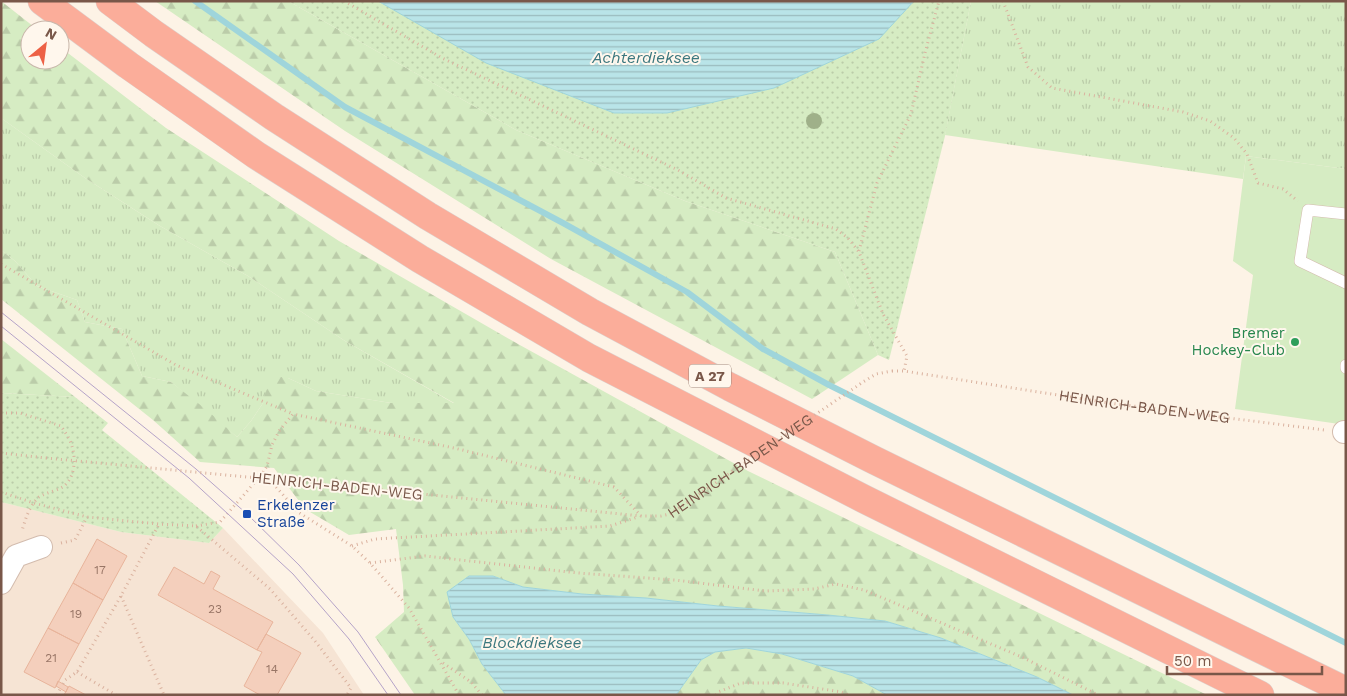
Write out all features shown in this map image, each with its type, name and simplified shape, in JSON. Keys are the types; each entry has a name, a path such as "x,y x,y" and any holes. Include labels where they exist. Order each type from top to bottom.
{"highway":[{"name":"A 27","path":"42,1 128,65 256,155 420,258 589,358 864,499 1260,695"},
{"name":"A 27","path":"110,1 154,34 274,117 428,216 590,312 865,456 1346,691"}],"street":[{"path":"1,583 16,556 41,547"}],"lane":[{"path":"1346,214 1308,210 1300,261 1346,283"}],"path":[{"path":"344,1 442,58 678,170 726,198 836,229 848,238 859,252 883,314 907,356 904,371"},
{"path":"859,252 877,183 911,114 939,1"},
{"path":"1003,1 1028,67 1052,88 1183,112 1210,121 1234,138 1247,154 1258,183 1283,189 1308,210"},
{"path":"1,264 176,365 293,414 454,448 614,487 641,516 610,526 375,539 352,546"},
{"name":"HEINRICH-BADEN-WEG","path":"1,453 641,516 661,516 670,514 863,382 876,374 892,370 1109,403 1345,432"},
{"path":"1,413 20,413 61,426 72,446 74,468 69,481 40,497 34,503"},
{"path":"1,492 87,517 196,526 220,522 263,472 267,466 272,445 279,430 293,414"},
{"path":"263,472 298,512 352,546 370,563 409,608 459,695"},
{"path":"41,547 75,540 87,517"},
{"path":"63,684 65,680 77,672 121,596 159,524"},
{"path":"196,526 270,589 315,641 351,688 347,695"},
{"path":"370,563 425,556 675,580 765,591 814,589 836,584 864,590 891,601 1024,658 1098,695"},
{"path":"121,596 164,695"},
{"path":"440,661 471,682 482,695"},
{"path":"77,672 116,695"},
{"path":"716,695 718,692 741,683 784,683 842,692 848,695"},
{"path":"57,695 60,688"}],"shaded area":[{"path":"1,502 121,532 209,543 223,528 323,633 364,695 1,695"}],"green space":[{"path":"1,1 25,20 20,20 20,70 70,70 70,55 166,128 339,241 518,344 748,471 1207,695 1073,695 1037,677 941,638 885,621 646,598 582,594 523,587 493,576 453,617 469,639 482,664 506,695 415,695 375,637 404,612 403,585 396,529 349,535 305,509 274,468 200,462 153,420 1,299 1,250 15,261 37,286 77,300 85,322 122,329 142,376 171,382 237,437 263,403 269,375 288,378 316,391 391,403 454,403 345,341 248,276 160,226 85,178 1,118"},
{"path":"155,1 288,1 516,130 685,201 835,252 878,355 812,399 551,259 345,131"},
{"path":"288,1 971,1 945,136 889,360 878,355 835,252 685,201 516,130"},
{"path":"971,1 1346,1 1346,169 1246,156 1243,179 945,135"},
{"path":"1,118 85,178 160,226 248,276 345,341 455,404 391,403 316,391 288,378 263,403 237,437 171,382 142,376 122,329 85,322 77,300 37,286 15,261 1,250"},
{"name":"Bremer Hockey-Club","path":"1246,156 1346,169 1346,425 1235,409 1253,275 1233,261"},
{"path":"1,339 75,397 1,393"},
{"path":"1,393 75,397 108,423 102,430 223,528 209,543 121,532 1,502"},
{"path":"746,648 782,654 853,676 887,695 676,695 701,660 715,652"}],"water":[{"name":"Achterdieksee","path":"378,1 914,1 879,39 774,88 667,113 614,113 486,63"},
{"name":"Blockdieksee","path":"469,576 493,576 523,587 582,594 646,598 885,621 941,638 1037,677 1073,695 887,695 853,676 782,654 746,648 715,652 701,660 676,695 506,695 482,664 469,639 453,617 447,592"}],"building":[{"path":"97,539 127,556 103,600 73,583"},
{"path":"174,567 204,584 211,571 220,576 213,589 273,622 257,650 158,595"},
{"path":"73,583 103,600 79,644 48,628"},
{"path":"48,628 79,644 55,688 24,672"},
{"path":"266,634 301,653 277,695 260,695 244,686 262,652 257,650"},
{"path":"58,681 68,687 66,692 56,686"},
{"path":"69,686 86,695 64,695"}],"waterway":[{"path":"195,1 345,107 563,223 687,292 763,349 829,385 1346,643"}],"tram line":[{"path":"1,312 196,469 247,514 299,565 358,632 401,695"},
{"path":"1,326 189,478 293,574 349,639 388,695"}],"place":[{"name":"Bremer Hockey-Club","path":"1295,342"},
{"name":"Erkelenzer Straße","path":"247,514"}]}
